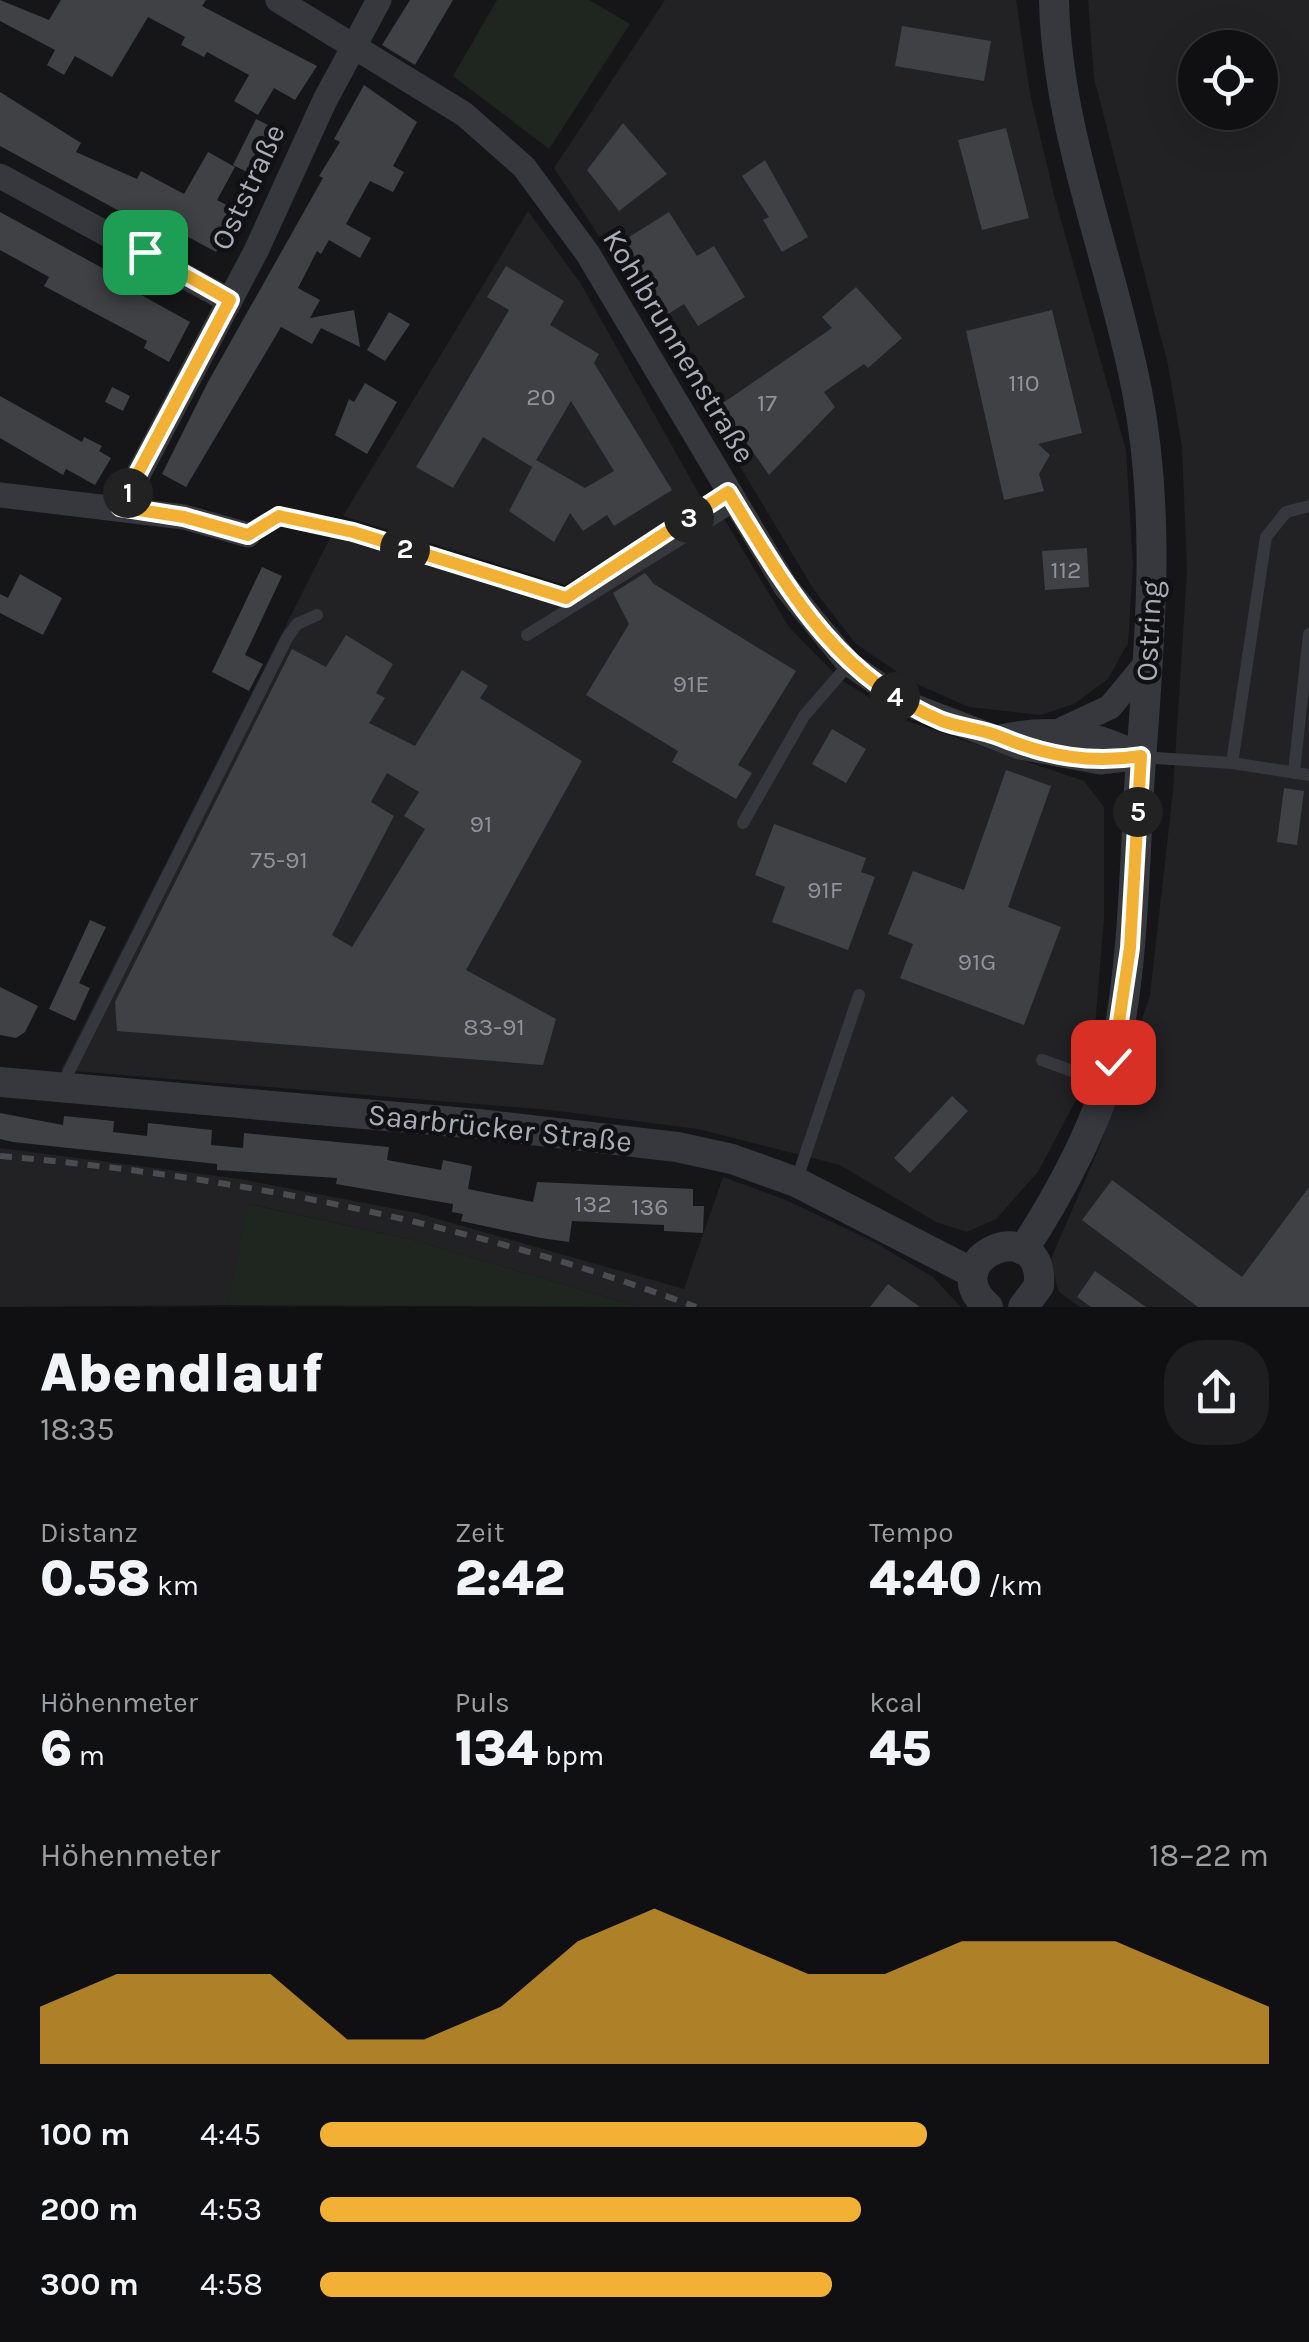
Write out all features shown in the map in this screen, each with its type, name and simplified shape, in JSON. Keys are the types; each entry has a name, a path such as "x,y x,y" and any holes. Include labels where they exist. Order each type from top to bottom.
{"street":[{"name":"Kohlbrunnenstraße","path":"278,0 464,114 502,146 551,200 588,254 807,618 849,664 910,706 1020,747 1100,762 1141,756"},
{"name":"Oststraße","path":"120,507 230,300 353,45 379,0"},
{"name":"Ostring","path":"1023,1250 1094,1117 1106,1084 1126,980 1153,585 1148,458 1127,341 1072,132 1059,65 1054,0"},
{"path":"0,176 230,300"},
{"path":"0,494 184,517 248,535"},
{"name":"Kohlbrunnenstraße","path":"1054,733 1110,707 1149,660"},
{"name":"Kohlbrunnenstraße","path":"1000,737 1054,733 1114,740 1141,756"},
{"name":"Saarbrücker Straße","path":"0,1082 629,1140 732,1159 796,1182 973,1273"},
{"path":"988,1307 975,1292 973,1273 992,1249 1002,1246 1023,1250 1040,1276 1027,1306"}],"lane":[{"path":"527,635 736,505"},
{"path":"1232,763 1266,537 1286,512 1309,506"},
{"path":"61,1088 286,638 297,624 317,615"},
{"path":"1141,756 1232,763 1302,774 1309,634"},
{"path":"743,823 804,716 849,664"},
{"path":"796,1182 858,995"},
{"path":"1042,1060 1106,1084"}],"path":[{"path":"248,535 279,516 353,532 566,598"}],"shaded area":[{"path":"497,0 589,0 630,24 549,149 453,76"},
{"path":"665,0 1016,0 1030,94 1055,199 1126,450 1133,566 1128,643 1108,679 1074,704 1040,715 969,707 912,682 856,644 814,590 630,283 554,168"},
{"path":"1088,0 1309,0 1309,1307 1080,1307 1059,1292 1050,1261 1101,1143 1150,995 1173,791 1187,571 1182,447 1168,365 1094,78"},
{"path":"528,211 581,284 703,501 565,585 343,516"},
{"path":"717,507 789,627 840,679 907,721 1084,781 1104,807 1104,919 1095,1027 1077,1098 1038,1172 996,1219 967,1232 936,1222 840,1165 698,1129 550,1110 61,1070 332,534 563,605"},
{"path":"0,1148 240,1179 417,1213 684,1289 723,1177 786,1200 874,1242 933,1277 961,1307 640,1307 413,1240 249,1204 228,1305 0,1307"},
{"path":"248,1204 413,1240 640,1307 228,1305"}],"building":[{"path":"0,0 49,20 61,0 206,0 202,6 317,66 295,100 274,88 258,115 234,101 249,75 207,52 204,57 181,45 185,37 148,17 112,77 75,56 64,75 47,65 55,50 0,21"},
{"path":"410,0 453,0 415,65 382,45"},
{"path":"902,26 991,41 984,81 895,66"},
{"path":"364,85 417,122 393,166 404,172 393,192 370,181 346,224 371,238 360,258 329,240 321,254 317,251 298,288 320,300 310,318 354,310 360,347 321,328 312,344 281,327 186,487 162,474 208,382 323,178 319,176 340,142 334,139"},
{"path":"0,92 81,143 76,152 137,179 141,171 184,194 208,152 235,167 217,200 238,211 216,252 170,227 165,236 0,146"},
{"path":"256,119 278,130 259,178 233,165"},
{"path":"623,123 667,174 619,211 587,170"},
{"path":"1006,128 1029,218 982,230 958,140"},
{"path":"765,160 808,237 782,252 763,220 769,217 742,176"},
{"path":"0,212 137,287 134,291 190,322 169,362 144,348 147,341 44,286 49,277 0,250"},
{"path":"669,212 697,256 714,246 745,297 698,326 684,304 665,316 626,246 626,239"},
{"path":"506,266 564,301 550,325 599,354 594,363 672,490 614,526 607,515 583,531 570,513 554,542 509,511 535,462 532,467 483,437 453,488 416,467 509,310 487,297","holes":["571,401 614,471 585,488 536,460"]},
{"path":"856,287 902,338 868,368 864,364 824,392 835,407 769,475 720,405 832,328 822,317"},
{"path":"1052,310 1082,433 1038,444 1050,455 1039,474 1044,491 1004,500 966,331"},
{"path":"389,312 410,324 385,361 367,350"},
{"path":"365,383 397,402 367,454 335,435 349,399 354,402"},
{"path":"112,387 130,396 123,411 105,402"},
{"path":"0,396 82,442 84,437 102,446 99,451 111,458 95,485 66,469 63,475 0,438"},
{"path":"1087,548 1089,587 1045,590 1042,551"},
{"path":"262,567 282,576 245,655 263,664 249,691 212,672"},
{"path":"645,573 654,584 796,671 738,765 752,773 736,799 672,762 678,751 586,695 629,624 613,593"},
{"path":"20,574 62,598 43,635 0,613 0,594 8,598"},
{"path":"346,635 393,664 376,693 385,698 369,723 415,746 462,670 488,686 480,698 582,761 466,970 556,1019 543,1065 117,1031 115,1002 292,649 326,667","holes":["387,773 419,792 404,816 425,829 352,947 332,935 394,816 371,802"]},
{"path":"832,729 866,749 846,783 812,764"},
{"path":"1006,770 1051,786 1008,907 1061,927 1024,1025 900,978 913,944 888,934 913,871 964,890"},
{"path":"1284,788 1304,791 1297,845 1277,842"},
{"path":"774,824 866,858 861,872 875,877 848,950 772,922 785,887 755,875"},
{"path":"90,920 106,927 79,983 90,988 75,1021 49,1009"},
{"path":"0,987 38,1006 25,1032 16,1038 0,1035"},
{"path":"952,1096 968,1111 910,1173 894,1158"},
{"path":"0,1113 63,1125 64,1116 114,1121 113,1132 147,1136 148,1123 212,1130 211,1145 243,1148 244,1133 389,1147 387,1160 441,1170 443,1160 472,1166 468,1189 533,1202 537,1182 693,1189 693,1206 704,1206 703,1233 664,1231 664,1225 572,1221 569,1242 541,1238 461,1221 463,1214 452,1212 453,1204 336,1184 337,1178 217,1170 217,1164 0,1139"},
{"path":"1112,1180 1242,1277 1309,1187 1309,1307 1198,1307 1082,1220"},
{"path":"1095,1271 1146,1307 1091,1307 1077,1297"},
{"path":"888,1284 920,1307 870,1307"}],"railway":[{"path":"0,1156 177,1176 353,1208 527,1251 696,1307"}],"route":[{"path":"145,252 230,300 120,507 184,517 248,535 279,516 353,532 566,598 728,492 807,618 849,664 876,686 945,722 1000,737 1020,747 1100,762 1141,756 1130,948 1113,1062"}]}
